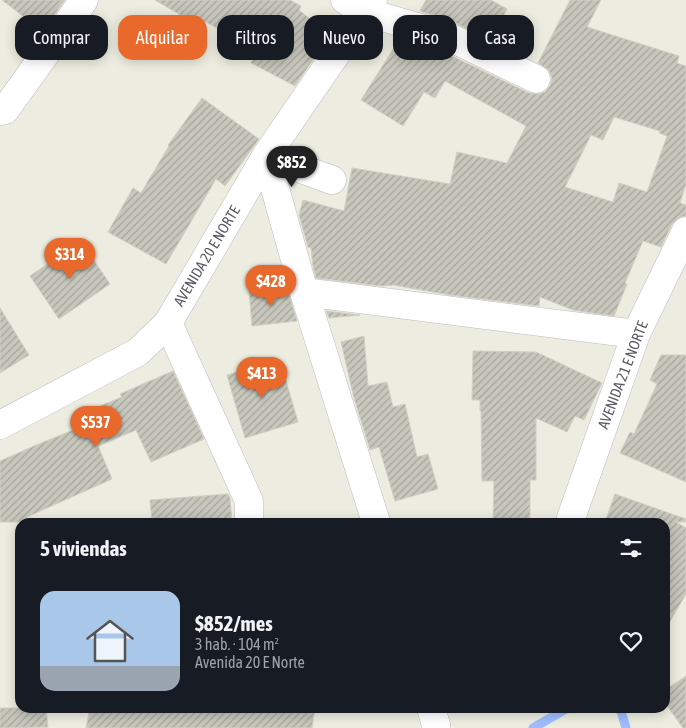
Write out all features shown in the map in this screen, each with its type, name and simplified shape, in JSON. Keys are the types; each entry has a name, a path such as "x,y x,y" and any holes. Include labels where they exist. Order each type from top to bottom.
{"street":[{"path":"0,111 5,110 84,0"},
{"path":"361,4 445,35 536,78"},
{"name":"AVENIDA 20 E NORTE","path":"0,425 138,352 168,323 266,156 361,4"},
{"path":"266,156 332,180"},
{"path":"266,156 304,292 375,518"},
{"name":"AVENIDA 21 E NORTE","path":"571,518 636,334 686,231"},
{"path":"304,292 636,334"},
{"path":"168,323 249,500 249,518"}],"building":[{"path":"2,0 65,0 54,15 21,15"},
{"path":"155,0 290,0 301,6 299,10 305,15 304,60 313,60 295,86 251,63 252,60 294,60 294,15 217,15 217,28 207,23 207,15 181,15"},
{"path":"426,0 491,0 507,9 504,15 467,15 467,28 457,24 457,15 433,15 420,11"},
{"path":"570,0 601,0 587,27 679,56 677,63 686,66 686,184 680,203 686,205 686,216 678,218 672,224 661,247 643,241 625,283 627,284 614,316 573,310 540,297 539,306 450,295 393,285 381,286 316,278 311,248 308,247 299,215 303,200 344,211 352,168 450,184 457,152 507,163 526,126 445,81 435,98 424,92 403,126 361,100 393,49 393,60 457,59 529,93 538,94 545,92 550,86 552,78 549,70 538,63","holes":["614,117 660,131 659,133 667,136 647,192 619,183 613,202 565,187 591,135 603,140"]},
{"path":"202,98 259,139 225,186 216,179 166,264 108,232 133,188 141,193 168,145"},
{"path":"81,241 110,284 59,319 30,276"},
{"path":"287,288 297,321 252,326 249,291"},
{"path":"0,308 29,355 0,373"},
{"path":"326,311 360,315 329,318"},
{"path":"364,336 368,386 387,382 393,407 405,404 417,457 428,454 438,489 395,501 379,447 370,450 354,398 341,342"},
{"path":"473,351 536,352 602,383 584,420 575,416 567,432 536,418 536,480 530,480 530,518 493,518 494,481 482,481 480,400 472,400"},
{"path":"661,355 686,355 686,482 620,453 630,432 634,434 657,384 650,380"},
{"path":"280,360 298,422 245,438 227,375"},
{"path":"173,371 204,439 151,462 136,430 98,446 112,479 27,518 15,518 15,522 0,522 0,461 83,426 78,415 122,397 120,394"},
{"path":"228,494 232,518 152,518 150,500"},
{"path":"615,494 686,519 685,522 676,522 686,528 686,594 670,621 670,518 606,518"},
{"path":"686,676 686,728 683,728 670,710 670,687"},
{"path":"0,708 15,708 15,713 47,713 48,727 0,728"},
{"path":"89,713 314,713 312,728 86,728"}],"waterway":[{"path":"533,728 559,713"},
{"path":"622,713 626,728"}]}
